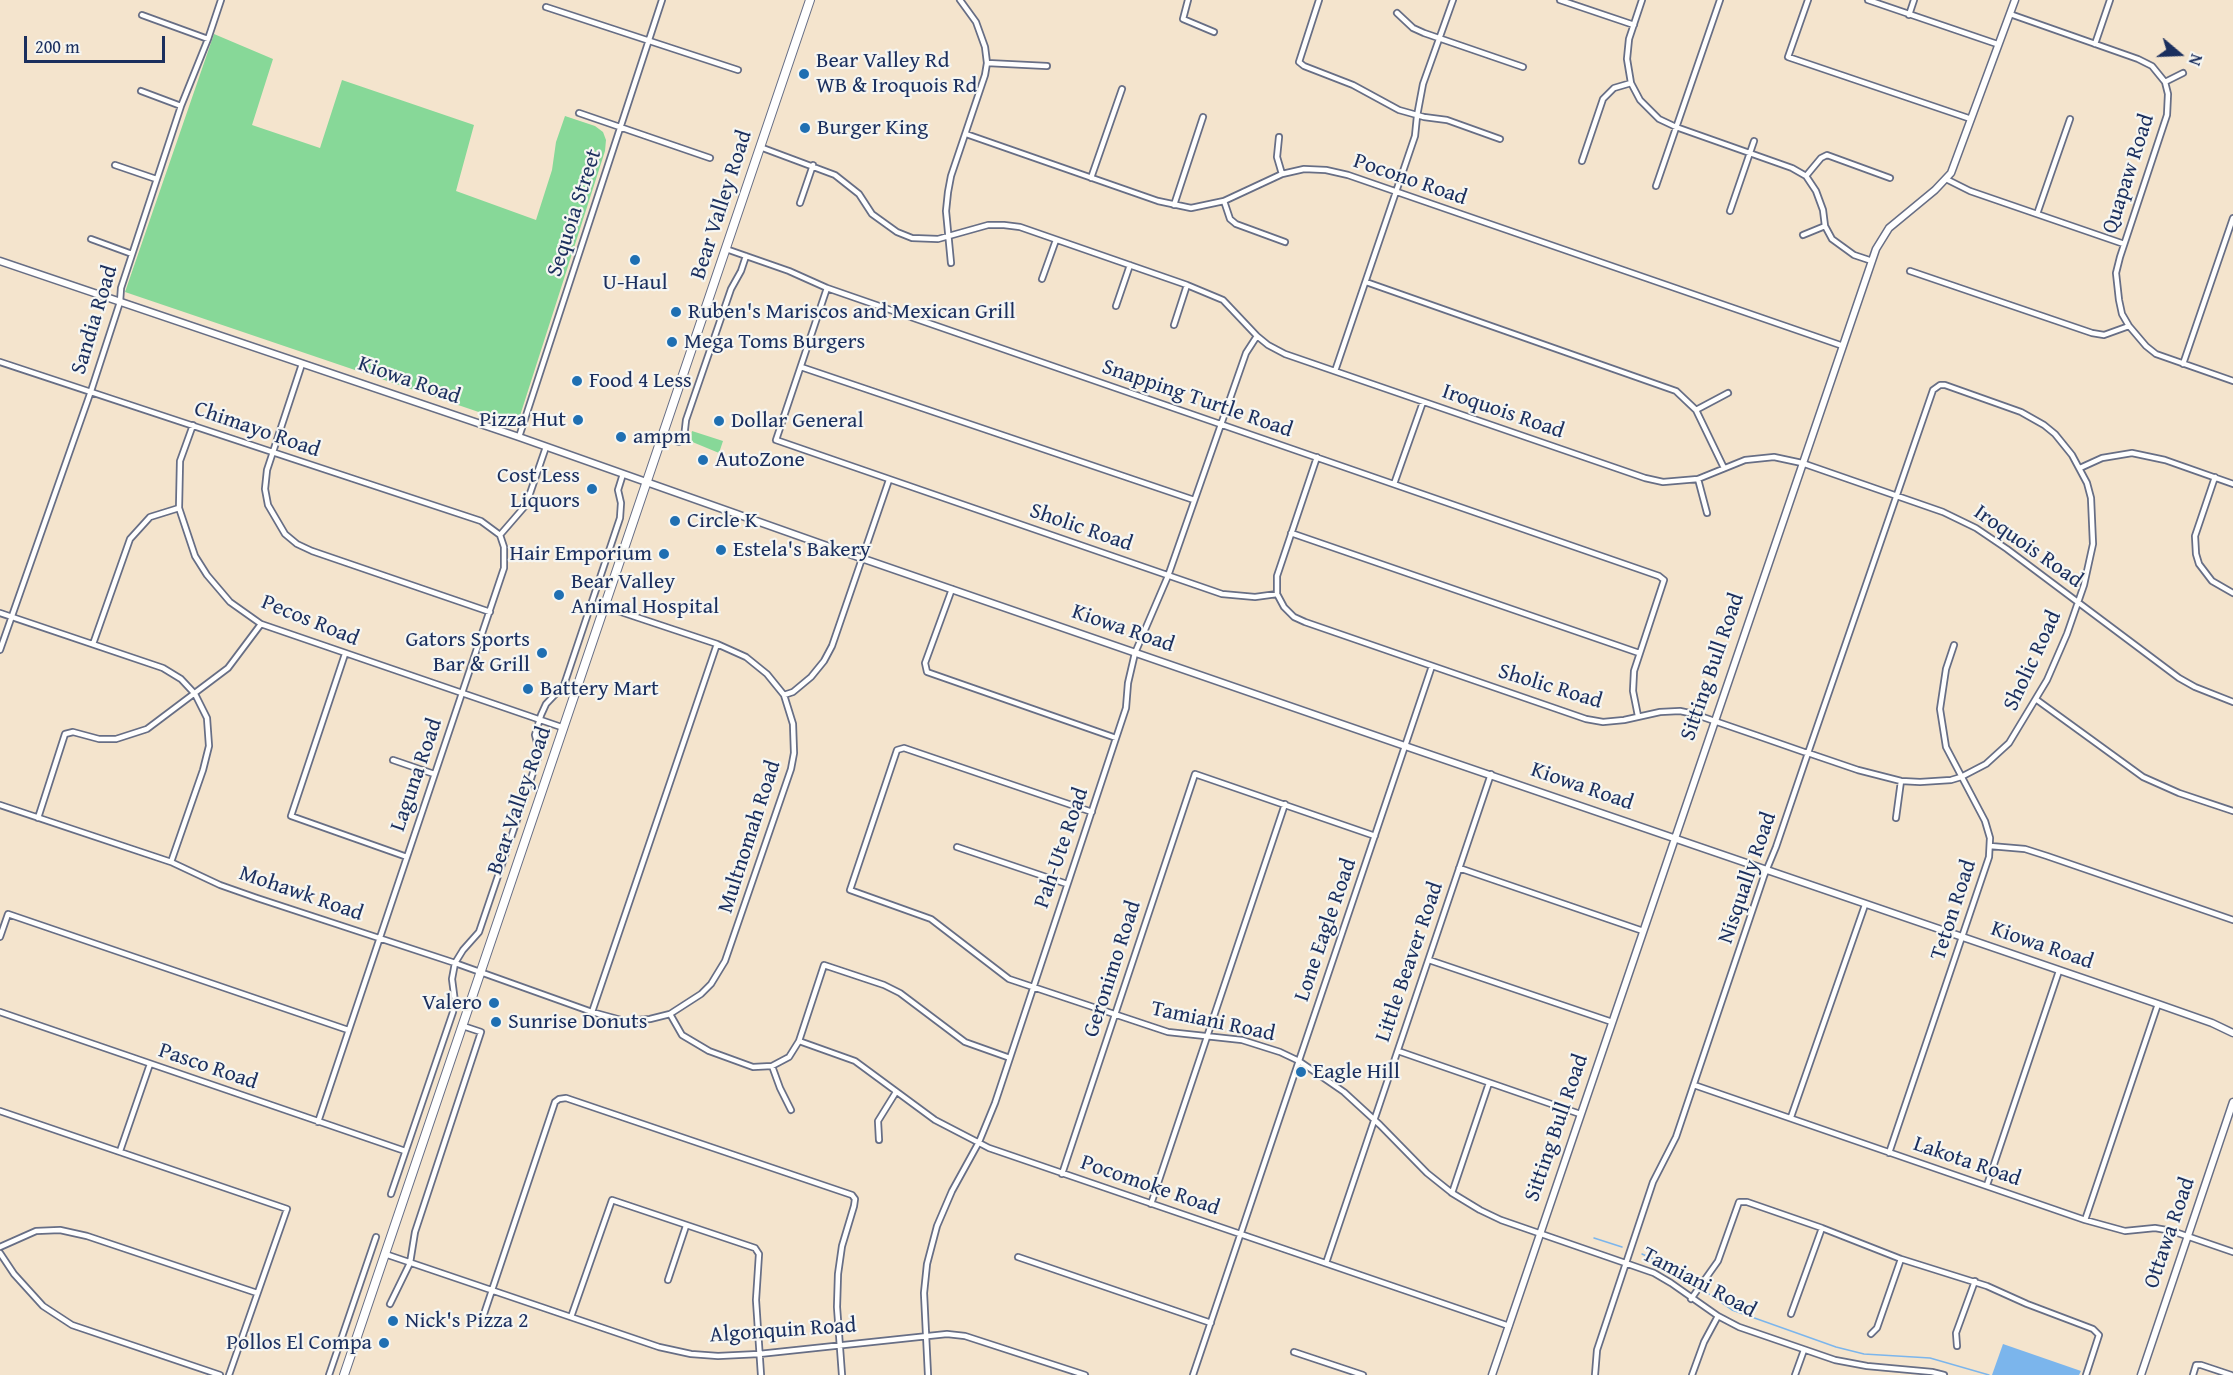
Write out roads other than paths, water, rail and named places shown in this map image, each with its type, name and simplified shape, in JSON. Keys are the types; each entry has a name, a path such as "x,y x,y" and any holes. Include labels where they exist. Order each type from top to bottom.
{"main road":[{"name":"Bear Valley Road","path":"344,1375 810,0"}],"street":[{"name":"Sandia Road","path":"0,650 91,391 156,179 221,0"},
{"name":"Sequoia Street","path":"519,437 662,0"},
{"path":"951,263 946,212 948,192 987,63 985,47 976,22 960,0"},
{"path":"1188,0 1183,20 1214,32"},
{"path":"1319,0 1299,62 1304,66 1333,76 1399,110 1417,116 1447,120 1500,139"},
{"path":"1335,371 1415,136 1423,84 1453,0"},
{"path":"1560,0 1634,25"},
{"path":"1642,0 1629,39 1627,59 1631,83 1640,100 1659,119 1676,127 1792,168 1806,176 1816,191 1823,210 1825,226 1832,239 1846,249 1872,261"},
{"path":"1656,186 1720,0"},
{"path":"1808,0 1788,57 1971,119"},
{"path":"1868,0 1997,44"},
{"path":"1909,15 1914,0"},
{"name":"Sitting Bull Road","path":"1492,1375 1872,261 1880,240 1889,228 1946,179 1954,167 1997,44 2015,0"},
{"path":"2095,44 2110,0"},
{"path":"546,7 738,70"},
{"path":"1397,13 1413,28 1523,68"},
{"path":"2010,14 2147,63 2159,73 2165,82 2182,73"},
{"path":"142,15 208,39"},
{"path":"987,63 1047,66"},
{"name":"Quapaw Road","path":"2165,82 2168,94 2167,115 2116,273 2116,287 2122,314 2129,326 2156,354 2233,381"},
{"path":"1582,161 1603,99 1614,88 1631,83"},
{"path":"1091,178 1122,89"},
{"path":"141,91 181,106"},
{"path":"579,114 710,158"},
{"path":"1174,205 1203,117"},
{"path":"2037,214 2070,119"},
{"name":"Pocono Road","path":"966,134 1091,178 1174,205 1191,208 1224,201 1282,174 1304,169 1326,170 1843,346"},
{"path":"1279,137 1276,157 1282,174"},
{"path":"1730,211 1754,141"},
{"name":"Iroquois Road","path":"760,147 813,165 841,179 859,194 872,214 897,232 912,238 927,240 948,237 988,225 1020,227 1187,285 1223,300 1257,336 1285,354 1645,478 1663,482 1698,479 1745,459 1760,457 1789,459 1943,512 1970,524 2179,678 2233,702"},
{"path":"1806,176 1821,158 1827,155 1890,178"},
{"path":"115,165 156,179"},
{"path":"800,203 813,165"},
{"path":"1946,179 1970,191 2124,244"},
{"path":"1224,201 1230,219 1236,224 1285,242"},
{"path":"2183,364 2233,218"},
{"path":"1803,235 1825,226"},
{"path":"91,239 132,254"},
{"path":"1041,279 1056,240"},
{"name":"Snapping Turtle Road","path":"726,249 827,288 1659,576 1664,580 1639,653"},
{"path":"663,437 679,442 684,438 688,412 731,289 746,256"},
{"name":"Kiowa Road","path":"0,261 519,437 1135,653 2158,1004 2233,1033"},
{"path":"1116,306 1130,265"},
{"path":"1910,271 2092,333 2104,335 2129,326"},
{"path":"1366,282 1676,391 1696,410 1724,468"},
{"path":"1174,325 1187,285"},
{"path":"827,288 801,367 1194,500"},
{"name":"Pah-Ute Road","path":"928,1375 924,1293 929,1255 937,1226 978,1142 1010,1058 1126,708 1128,683 1135,653 1168,576 1246,353 1257,336"},
{"name":"Chimayo Road","path":"0,363 481,521 500,535"},
{"path":"302,364 272,453 265,489 268,505 285,534 297,544 334,560 490,612"},
{"name":"Sholic Road","path":"801,367 776,440 1222,594 1255,597 1277,594 1284,607 1294,617 1305,622 1586,719 1602,722 1660,712 1680,711 1873,775 1901,781 1937,782 1961,777 1986,764 2009,743 2037,700 2056,660 2078,603 2090,565 2093,528 2091,498 2080,468 2055,434 2032,417 1946,385 1940,385 1933,390"},
{"name":"Nisqually Road","path":"1595,1375 1597,1350 1653,1182 1677,1137 1933,390"},
{"path":"1696,410 1728,393"},
{"path":"1394,484 1423,402"},
{"name":"Pecos Road","path":"193,425 180,461 179,508 195,556 207,575 230,602 261,624 564,728"},
{"path":"500,535 526,504 546,447"},
{"path":"2080,468 2102,458 2132,453 2165,460 2233,484"},
{"path":"1277,594 1276,576 1317,457"},
{"path":"391,1194 453,1012 455,1002 452,979 455,963 479,932 538,758 535,735 539,720 546,704 564,685 620,518 621,503 618,490 623,474"},
{"path":"2215,477 2199,521 2196,554 2199,564 2212,581 2233,593"},
{"path":"1698,479 1707,513"},
{"path":"784,695 793,692 812,678 832,646 889,480"},
{"path":"93,644 130,539 150,517 179,508"},
{"path":"1290,533 1639,653 1634,671 1633,691 1638,716"},
{"name":"Laguna Road","path":"318,1122 504,568 504,547 500,535"},
{"path":"952,589 925,663 927,672 1116,738"},
{"name":"Multnomah Road","path":"592,1012 625,1021 650,1020 669,1014 701,994 711,984 725,961 786,785 794,753 793,724 784,695 767,674 746,657 717,644 606,607"},
{"path":"0,613 163,668 181,679 195,694 207,718 209,746 171,862"},
{"path":"38,818 65,734 73,732 99,739 116,739 147,729 228,668 261,624"},
{"path":"592,1012 717,644"},
{"name":"Teton Road","path":"1889,1153 1986,870 1990,846 1988,828 1982,813 1946,747 1940,709 1946,669 1954,645"},
{"path":"345,654 291,816 407,856"},
{"name":"Lone Eagle Road","path":"1194,1375 1432,666"},
{"path":"2037,700 2144,777 2179,793 2233,811"},
{"name":"Tamiani Road","path":"1092,812 915,751 904,748 897,750 850,890 931,919 1010,979 1168,1032 1242,1040 1299,1061 1330,1081 1375,1120 1419,1166 1452,1193 1480,1210 1540,1234 1654,1273 1691,1299 1739,1327 1835,1360 1944,1375"},
{"path":"393,760 434,774"},
{"name":"Geronimo Road","path":"1062,1174 1195,774 1285,804"},
{"name":"Little Beaver Road","path":"1326,1263 1491,774"},
{"path":"1896,818 1901,781"},
{"path":"1151,1204 1285,804 1375,836"},
{"name":"Mohawk Road","path":"0,805 171,862 220,885 455,963 592,1012"},
{"path":"1990,846 2036,853 2233,920"},
{"path":"957,847 1067,884"},
{"path":"1459,868 1642,931"},
{"path":"1791,1117 1865,905"},
{"path":"0,938 8,914 348,1030"},
{"path":"1429,960 1612,1022"},
{"path":"669,1014 682,1035 709,1051 753,1067 772,1066 789,1057 799,1041 824,965 884,985 900,993 965,1042 1010,1058"},
{"path":"1987,1185 2059,971"},
{"path":"2085,1220 2158,1004"},
{"name":"Pasco Road","path":"0,1012 405,1152"},
{"path":"390,1304 410,1263 415,1232 481,1032 463,1026"},
{"name":"Pocomoke Road","path":"799,1041 855,1061 935,1120 989,1148 1509,1326"},
{"path":"1398,1051 1580,1114"},
{"path":"120,1151 150,1064"},
{"path":"772,1066 791,1110"},
{"path":"1452,1193 1489,1083"},
{"name":"Lakota Road","path":"1694,1085 2085,1220 2125,1231 2155,1228 2188,1236 2233,1252"},
{"path":"879,1140 878,1121 896,1092"},
{"path":"482,1320 555,1102 566,1098 852,1196 855,1199 842,1246 838,1274 837,1306 842,1344 842,1375"},
{"name":"Ottawa Road","path":"2141,1375 2233,1102"},
{"path":"0,1111 286,1209 230,1375"},
{"path":"571,1317 612,1200 755,1248 759,1254 756,1300 761,1375"},
{"path":"1691,1299 1718,1261 1739,1202 1747,1202 1901,1259 1975,1281 2093,1329 2099,1335 2086,1375"},
{"path":"668,1280 686,1226"},
{"path":"1791,1314 1822,1228"},
{"path":"0,1247 36,1231 60,1230 87,1236 257,1293"},
{"path":"328,1375 376,1237"},
{"path":"0,1253 14,1274 43,1306 72,1325 220,1375"},
{"name":"Algonquin Road","path":"385,1254 659,1347 691,1354 718,1356 759,1354 947,1334 965,1336 1085,1375"},
{"path":"1018,1257 1211,1323"},
{"path":"1871,1334 1877,1328 1901,1259"},
{"path":"1957,1346 1956,1333 1975,1281"},
{"path":"1692,1375 1704,1342 1718,1316"},
{"path":"1795,1375 1804,1350"},
{"path":"1294,1352 1364,1375"},
{"path":"2193,1375 2196,1365 2231,1375"},
{"path":"1885,1368 1885,1374"}],"water":[{"path":"2003,1344 2081,1371 2079,1375 1992,1375"}],"waterway":[{"path":"1594,1238 1622,1247"},
{"path":"1642,1254 1667,1265 1691,1281"},
{"path":"1709,1294 1732,1310 1836,1347 1864,1354 1930,1358 1989,1375"}],"place":[{"name":"Bear Valley Rd WB & Iroquois Rd","path":"804,74"},
{"name":"Burger King","path":"805,128"},
{"name":"U-Haul","path":"635,260"},
{"name":"Ruben's Mariscos and Mexican Grill","path":"676,312"},
{"name":"Mega Toms Burgers","path":"672,342"},
{"name":"Food 4 Less","path":"577,381"},
{"name":"Pizza Hut","path":"578,420"},
{"name":"Dollar General","path":"719,421"},
{"name":"ampm","path":"621,437"},
{"name":"AutoZone","path":"703,460"},
{"name":"Cost Less Liquors","path":"592,489"},
{"name":"Circle K","path":"675,521"},
{"name":"Estela's Bakery","path":"721,550"},
{"name":"Hair Emporium","path":"664,554"},
{"name":"Bear Valley Animal Hospital","path":"559,595"},
{"name":"Gators Sports Bar & Grill","path":"542,653"},
{"name":"Battery Mart","path":"528,689"},
{"name":"Valero","path":"494,1003"},
{"name":"Sunrise Donuts","path":"496,1022"},
{"name":"Eagle Hill","path":"1301,1072"},
{"name":"Nick's Pizza 2","path":"393,1321"},
{"name":"Pollos El Compa","path":"384,1343"}]}
